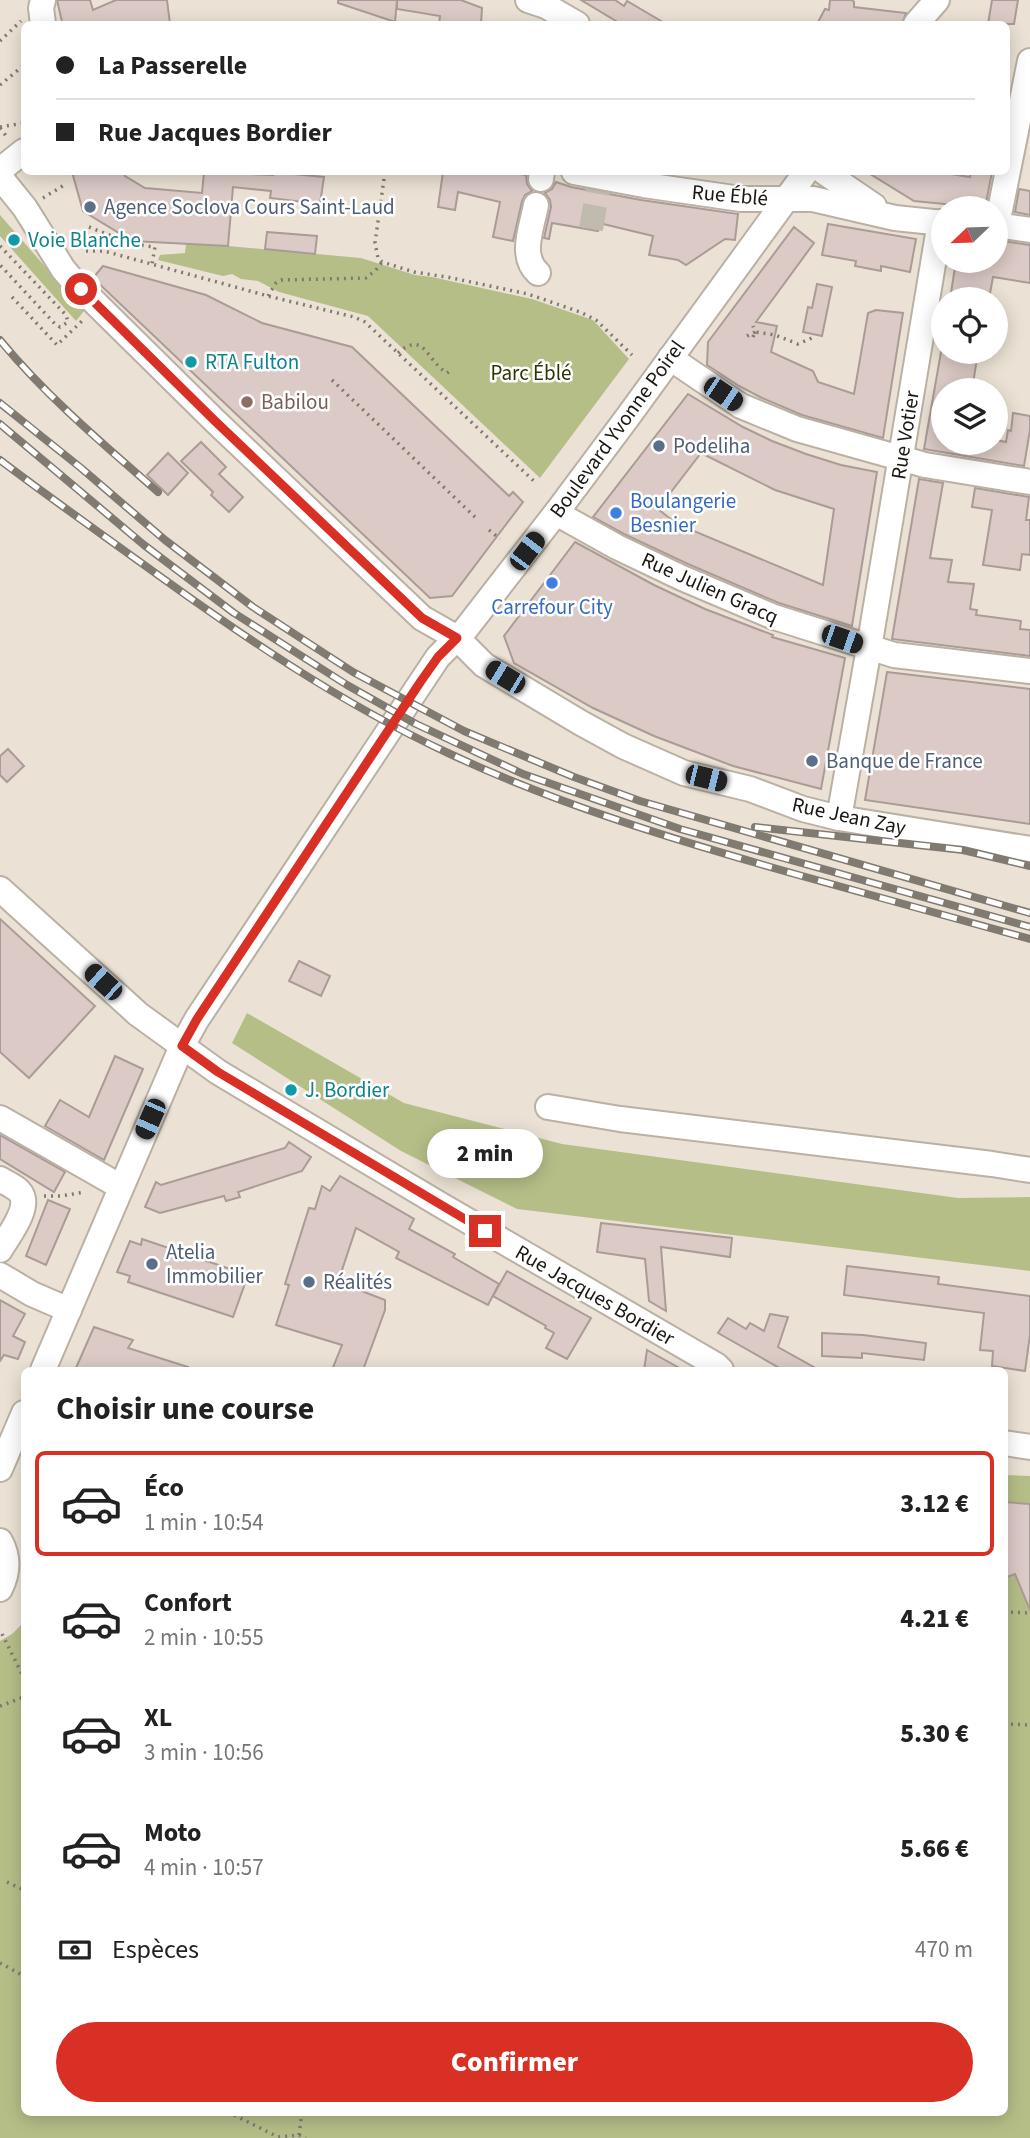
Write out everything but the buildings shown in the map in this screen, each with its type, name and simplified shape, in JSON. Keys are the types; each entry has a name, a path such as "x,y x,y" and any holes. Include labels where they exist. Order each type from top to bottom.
{"street":[{"path":"33,21 43,0"},
{"path":"541,8 570,21"},
{"path":"1010,157 1030,61"},
{"path":"0,170 21,153"},
{"name":"Rue Éblé","path":"581,175 600,183 741,199 813,199 895,218 931,221"},
{"name":"Boulevard Yvonne Poirel","path":"44,1367 182,1046 197,1019 438,657 465,630 556,513 804,175"},
{"name":"Rue Éblé","path":"828,175 885,216"},
{"path":"1002,196 1006,175"},
{"name":"Rue Jean Zay","path":"0,177 24,208 63,269 97,306 422,618 457,638 484,665 623,746 684,773 750,789 803,809 839,818 1030,849"},
{"path":"536,205 527,254 531,266 538,273"},
{"path":"1008,227 1030,230"},
{"name":"Rue Votier","path":"839,818 932,273"},
{"path":"670,358 741,406 797,429 925,466 1030,482"},
{"name":"Rue Julien Gracq","path":"556,513 617,547 774,617 894,655 1030,671"},
{"name":"Rue Jacques Bordier","path":"0,889 138,1014 229,1078 718,1367"},
{"path":"548,1107 620,1119 1030,1170"},
{"path":"0,1118 121,1187"},
{"path":"0,1179 20,1192 24,1202 22,1212 0,1251"},
{"path":"0,1275 32,1294 69,1310"},
{"path":"0,1469 21,1420"},
{"path":"1008,1444 1030,1447"},
{"path":"10,1574 0,1541 21,1542"}],"path":[{"path":"0,41 21,29"},
{"path":"0,85 21,68"},
{"path":"0,127 21,124"},
{"path":"385,175 375,243 377,258 382,262 414,272 543,298 596,320 632,355"},
{"path":"36,202 66,184"},
{"path":"89,227 132,244 155,247 152,264"},
{"path":"0,246 66,316 68,322 63,326 56,325 0,265"},
{"path":"86,251 104,251 365,322 536,482"},
{"path":"268,296 281,280 366,278 382,262"},
{"path":"12,297 57,345 97,306"},
{"path":"752,326 752,335 775,335 798,344 812,338 813,334"},
{"path":"398,353 406,345 417,344 426,350 441,369 447,373 450,371"},
{"path":"332,380 476,518"},
{"path":"489,530 500,539"},
{"path":"34,1196 61,1196 94,1190"},
{"path":"1008,1612 1030,1613"},
{"path":"2,1634 21,1672"},
{"path":"0,1706 21,1698"},
{"path":"1008,1724 1030,1725"},
{"path":"8,1882 21,1888"},
{"path":"0,1963 21,1974"},
{"path":"237,2116 278,2137 299,2135 306,2138"},
{"path":"299,2135 301,2116"}],"green space":[{"path":"0,215 84,311 76,321 0,236"},
{"name":"Parc Éblé","path":"186,244 361,258 415,275 532,299 593,320 629,359 540,478 368,316 279,292 258,281 241,279 232,274 223,276 158,260 160,255 185,253"},
{"path":"247,1013 404,1103 562,1144 958,1198 1030,1197 1030,1271 517,1209 401,1151 232,1043"},
{"path":"1008,1475 1030,1476 1030,2138 0,2138 0,1641 21,1625 21,2116 1008,2116"}],"tunnel":[{"path":"591,229 598,189"}],"railway":[{"path":"0,340 56,400 158,492"},
{"path":"0,403 165,540 253,607 353,672 464,731 640,801 1030,913"},
{"path":"0,424 144,545 234,613 347,685 416,724 523,774 680,829 1030,927"},
{"path":"0,460 177,588 290,665 367,712 448,753 534,790 667,836 1030,939"},
{"path":"755,827 963,850 1030,866"}],"place":[{"name":"Agence Soclova Cours Saint-Laud","path":"90,207"},
{"name":"Voie Blanche","path":"14,240"},
{"name":"RTA Fulton","path":"191,362"},
{"name":"Babilou","path":"247,402"},
{"name":"Podeliha","path":"659,446"},
{"name":"Boulangerie Besnier","path":"616,513"},
{"name":"Carrefour City","path":"552,583"},
{"name":"Banque de France","path":"812,761"},
{"name":"J. Bordier","path":"291,1090"},
{"name":"Atelia Immobilier","path":"152,1264"},
{"name":"Réalités","path":"309,1282"}],"route":[{"path":"81,289 422,618 457,638 438,657 421,681 197,1019 182,1046 218,1072 485,1231"}]}
